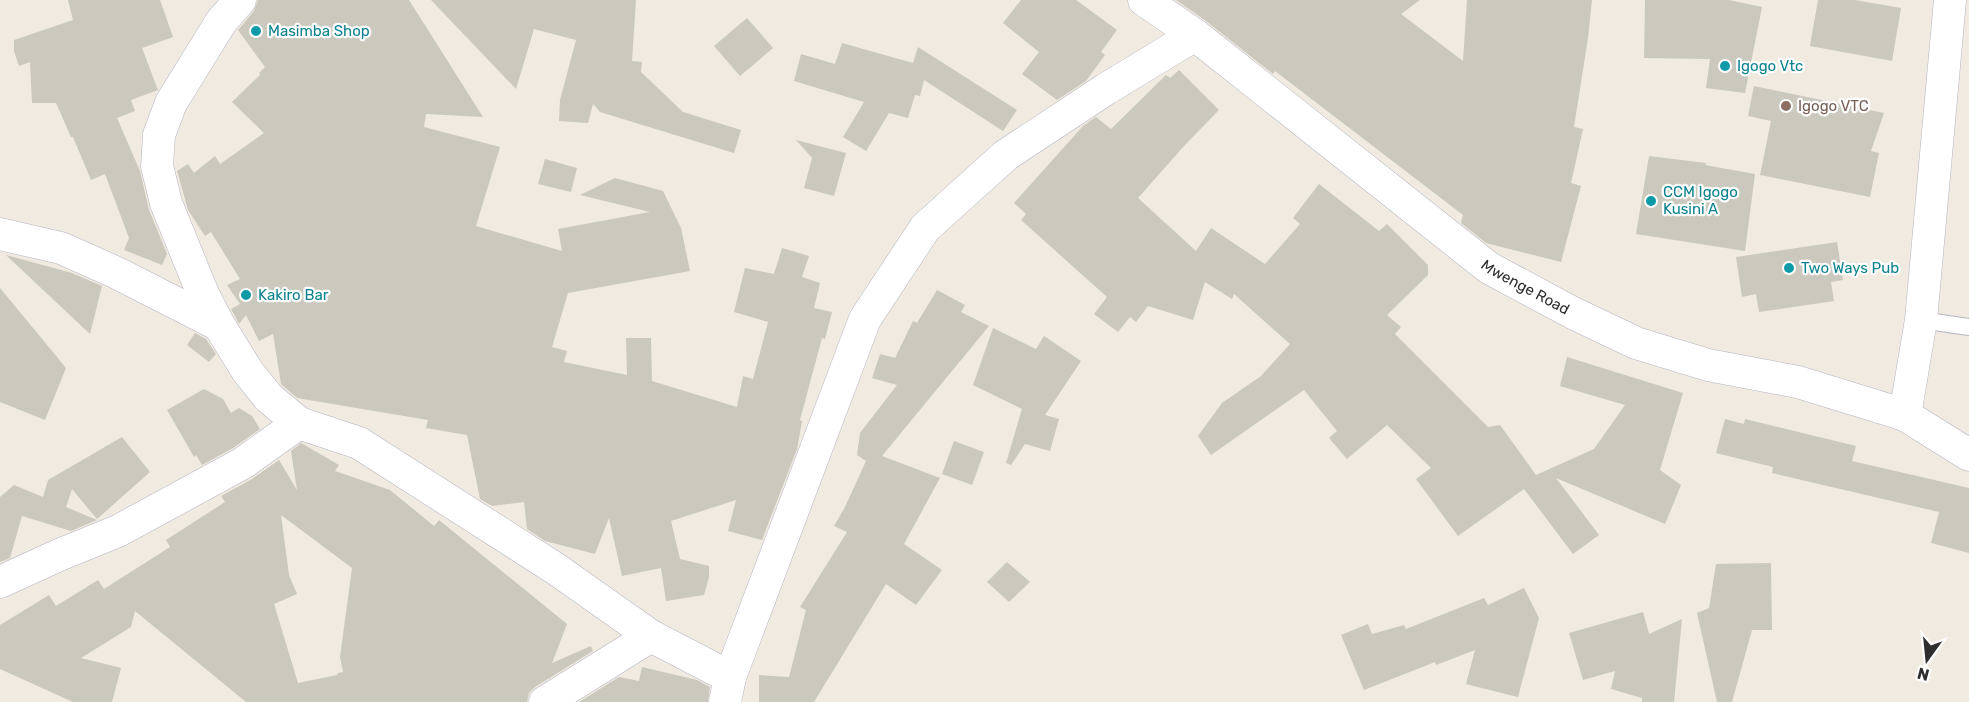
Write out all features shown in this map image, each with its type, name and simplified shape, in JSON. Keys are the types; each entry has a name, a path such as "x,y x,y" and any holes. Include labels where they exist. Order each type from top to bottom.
{"street":[{"path":"240,0 221,22 171,103 159,135 157,166 166,203 203,294 248,372 269,398 299,423 359,443 556,569 728,689 865,319 925,228 1006,155 1195,34"},
{"name":"Mwenge Road","path":"1144,0 1195,34 1489,268 1573,313 1636,343 1708,365 1798,382 1905,415 1969,455"},
{"path":"1905,415 1921,320 1950,0"},
{"path":"0,234 61,248 117,273 219,325"},
{"path":"0,582 118,531 243,464 299,423"},
{"path":"545,702 651,636"}],"lane":[{"path":"1921,320 1969,327"}],"building":[{"path":"68,0 160,0 173,37 142,48 158,90 131,100 135,111 117,118 140,171 149,210 167,254 162,265 124,250 129,238 105,174 91,180 56,103 32,103 30,62 19,66 14,51 14,40 73,20"},
{"path":"258,0 409,0 483,117 426,114 424,127 500,147 476,226 562,251 558,229 650,212 580,195 615,178 663,191 681,228 690,271 568,293 552,347 567,351 564,362 627,375 626,338 651,338 652,381 737,407 743,376 753,379 768,322 734,312 745,268 774,274 782,248 809,256 802,277 820,283 814,308 832,312 825,339 822,338 800,420 802,421 797,449 762,540 728,531 736,500 671,521 680,559 709,566 709,577 704,595 666,601 661,568 622,576 609,518 595,554 545,541 527,529 524,502 492,506 480,499 467,435 426,428 428,420 297,398 281,384 273,334 259,341 246,315 239,324 231,309 240,304 227,285 240,279 211,232 205,236 188,210 177,171 188,164 194,173 215,156 220,164 264,133 232,102 260,75 259,73 265,67 238,30 254,11"},
{"path":"431,0 636,0 632,61 642,62 641,72 683,112 741,130 734,153 600,112 593,104 588,123 559,121 560,100 576,40 534,29 516,89"},
{"path":"1021,0 1076,0 1117,30 1101,52 1105,55 1086,81 1057,100 1022,74 1039,52 1003,23"},
{"path":"1176,0 1420,0 1401,14 1463,61 1467,0 1592,0 1574,127 1583,129 1571,183 1581,186 1561,262 1486,243 1461,223 1463,215 1275,71 1273,74"},
{"path":"1645,0 1729,0 1762,7 1745,93 1706,88 1710,59 1644,58"},
{"path":"1818,0 1855,0 1901,8 1892,61 1810,46"},
{"path":"747,18 773,48 740,76 714,46"},
{"path":"842,43 913,63 918,47 1017,110 1003,131 924,80 920,96 915,95 908,118 889,113 866,151 843,137 864,102 794,81 801,54 835,64"},
{"path":"1179,70 1219,110 1138,198 1196,251 1211,228 1265,264 1300,224 1293,218 1319,184 1379,231 1387,224 1428,265 1428,275 1387,315 1401,327 1395,334 1488,427 1500,425 1536,475 1594,449 1625,405 1560,386 1567,357 1683,393 1660,470 1681,485 1665,524 1556,478 1599,535 1573,554 1524,489 1458,536 1416,479 1431,468 1387,425 1347,459 1329,438 1337,431 1304,390 1211,455 1198,436 1222,403 1261,376 1290,344 1234,294 1232,299 1205,282 1193,320 1148,306 1136,322 1130,317 1118,332 1094,314 1107,297 1021,220 1026,214 1014,203 1083,126 1096,117 1111,129 1166,75 1170,78"},
{"path":"1754,86 1884,113 1871,151 1879,153 1870,197 1760,175 1771,121 1748,116"},
{"path":"796,140 846,153 834,196 804,188 812,158"},
{"path":"1649,156 1706,163 1705,165 1755,174 1745,251 1636,234"},
{"path":"545,159 577,168 571,192 538,184"},
{"name":"Two Ways Pub","path":"1837,242 1843,280 1831,282 1834,301 1759,312 1756,294 1742,297 1736,257"},
{"path":"6,255 72,273 102,286 90,334"},
{"path":"0,288 66,368 45,420 0,402"},
{"path":"937,290 965,305 961,312 989,326 882,456 940,478 904,544 942,570 916,605 886,584 814,702 759,702 759,675 789,677 806,610 800,607 847,532 834,526 866,461 857,455 860,433 897,385 872,378 880,354 895,358 913,321 917,323"},
{"path":"993,328 1036,349 1044,336 1081,361 1045,415 1059,419 1050,451 1025,444 1011,465 1006,463 1022,409 973,385"},
{"path":"195,333 206,339 216,354 209,362 187,345"},
{"path":"204,389 223,399 231,413 239,408 252,416 260,429 233,448 202,465 196,455 194,457 167,410"},
{"path":"1725,419 1744,424 1745,419 1856,446 1852,461 1969,488 1969,553 1931,543 1939,512 1772,473 1773,467 1716,453"},
{"path":"122,437 150,472 97,519 72,489 66,507 97,520 71,531 22,516 10,558 0,562 0,497 14,485 43,497 48,480"},
{"path":"954,441 984,452 972,485 942,474"},
{"path":"301,443 339,465 335,471 390,490 434,526 439,520 567,624 552,663 591,646 593,651 535,687 529,693 527,702 246,702 135,611 131,627 81,658 121,668 112,702 73,702 0,669 0,625 49,595 56,606 98,580 104,589 170,547 166,540 225,502 221,496 252,479 279,460 297,490 291,451","holes":["281,515 352,568 340,657 343,672 298,683 274,604 297,594 289,575"]},
{"path":"1007,562 1030,582 1009,602 987,582"},
{"path":"1771,563 1772,630 1752,630 1732,702 1717,702 1697,613 1709,608 1716,564"},
{"path":"1524,588 1539,618 1518,697 1466,684 1475,650 1436,665 1435,662 1364,690 1341,635 1368,624 1372,634 1404,625 1406,629 1484,598 1488,605"},
{"path":"1643,612 1649,634 1682,619 1674,702 1642,702 1642,698 1611,689 1615,671 1583,680 1569,633"},
{"path":"642,667 697,680 710,687 708,702 579,702 619,677 639,681"}],"place":[{"name":"Masimba Shop","path":"256,31"},
{"name":"Igogo Vtc","path":"1725,66"},
{"name":"Igogo VTC","path":"1786,106"},
{"name":"CCM Igogo Kusini A","path":"1651,201"},
{"name":"Two Ways Pub","path":"1789,268"},
{"name":"Kakiro Bar","path":"246,295"}]}
